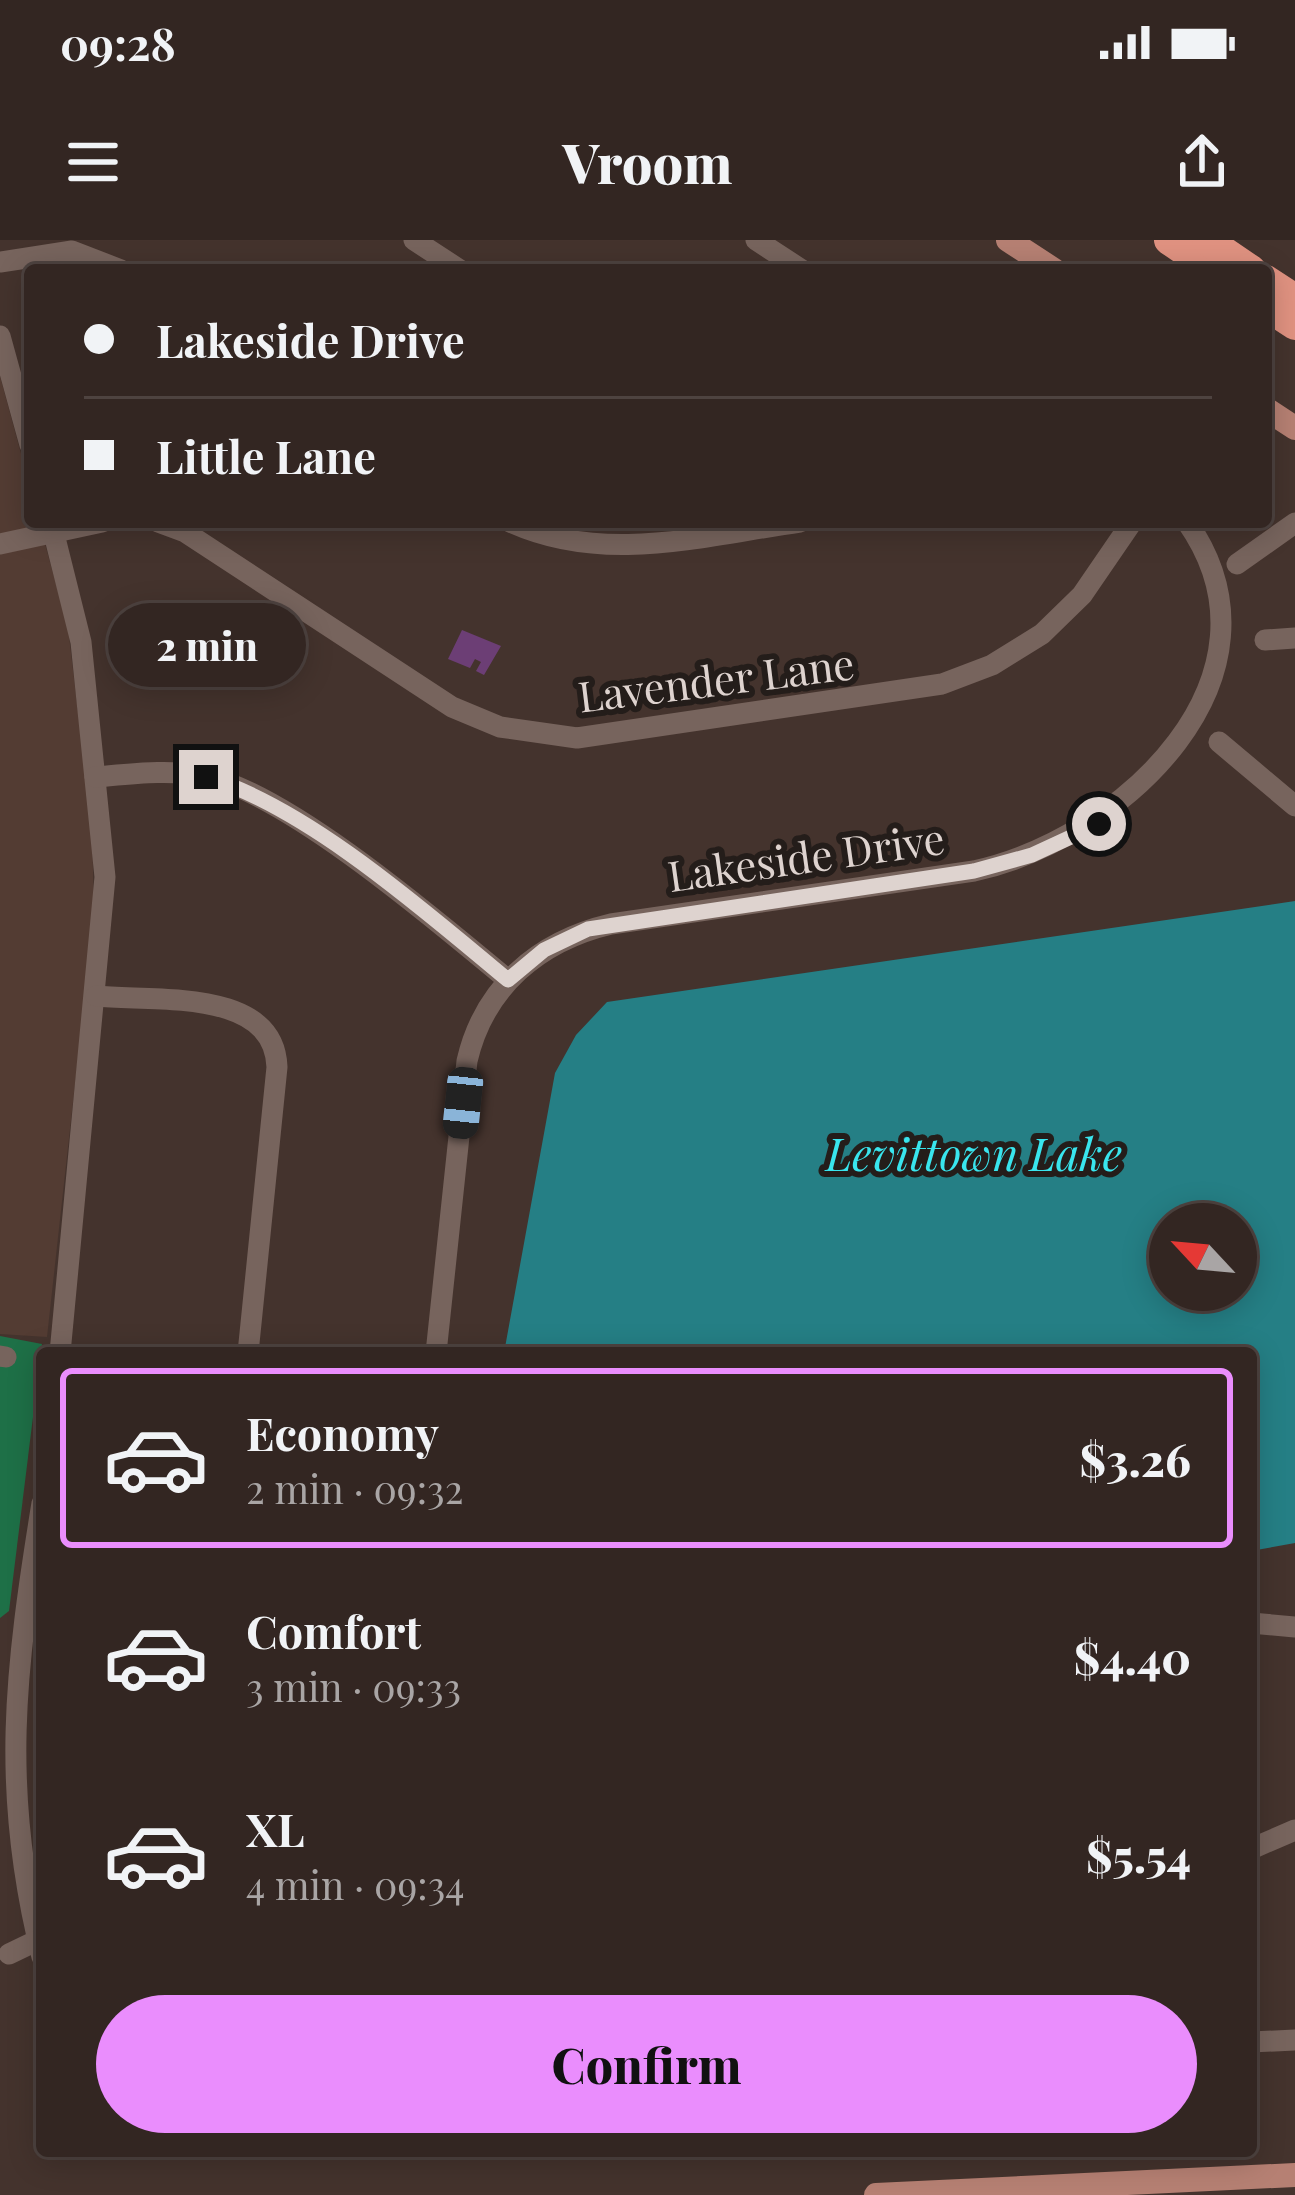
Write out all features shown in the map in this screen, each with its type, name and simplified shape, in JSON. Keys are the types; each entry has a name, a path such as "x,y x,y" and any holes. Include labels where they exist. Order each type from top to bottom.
{"highway":[{"path":"1169,240 1204,264"},
{"path":"1207,240 1242,264"}],"main road":[{"path":"1008,240 1045,264"},
{"path":"876,2195 1295,2175"}],"street":[{"path":"414,240 451,264"},
{"path":"756,240 792,264"},
{"path":"0,262 72,251 106,264"},
{"path":"0,336 3,363 24,428"},
{"path":"0,544 53,528 80,642 105,877 61,1347"},
{"name":"Lavender Lane","path":"174,528 452,707 500,727 577,739 896,694 964,676 1016,652 1066,613 1128,528"},
{"path":"526,528 557,540 615,547 756,528"},
{"path":"1194,528 1237,564 1253,588"},
{"path":"1237,564 1293,532"},
{"path":"1264,638 1295,638"},
{"path":"1219,742 1295,806"},
{"path":"95,777 178,773 232,785 389,884 508,980"},
{"name":"Lakeside Drive","path":"437,1347 467,1061 478,1025 508,980 555,944 611,924 974,871 1032,855 1127,808 1179,774"},
{"path":"96,996 234,1009 257,1020 273,1041 278,1067 249,1347"},
{"path":"36,1539 3,1737 10,1891 36,1943"},
{"path":"1257,1623 1291,1620"},
{"path":"1257,1846 1295,1830"},
{"path":"9,1954 36,1950"},
{"path":"1257,2042 1295,2040"}],"shaded area":[{"path":"0,376 24,465 24,528 41,528 68,628 92,830 94,912 47,1337 0,1334"}],"green space":[{"path":"0,1336 42,1344 36,1347 36,1393 9,1611 0,1618"}],"water":[{"name":"Levittown Lake","path":"1295,901 1295,1543 1257,1550 1257,1347 505,1347 555,1073 576,1035 607,1002"}],"building":[{"path":"462,630 501,646 484,675 476,671 481,662 475,659 470,668 448,659"}],"route":[{"path":"206,777 258,798 389,884 508,980 544,950 588,929 974,871 1032,855 1099,824"}]}
